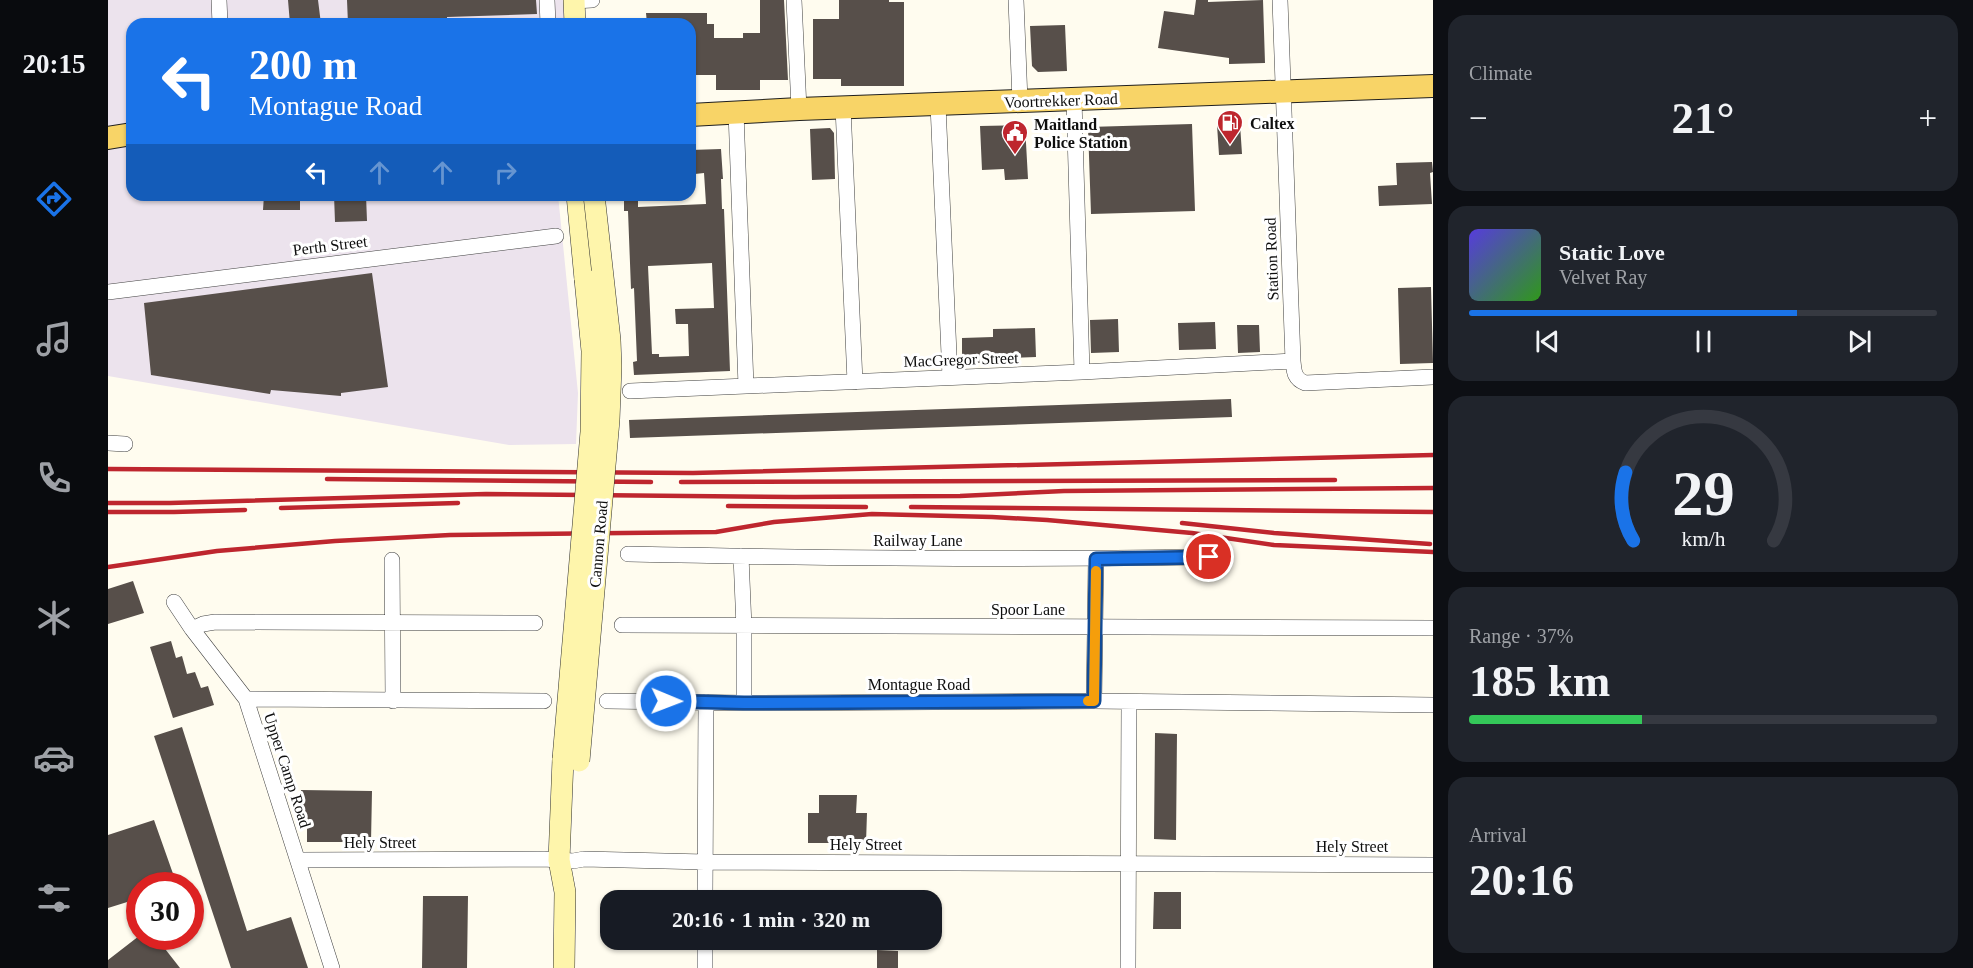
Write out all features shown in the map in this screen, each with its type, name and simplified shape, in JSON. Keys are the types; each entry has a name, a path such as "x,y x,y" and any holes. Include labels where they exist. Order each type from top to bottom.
{"main road":[{"path":"574,0 575,18"},
{"name":"Voortrekker Road","path":"696,114 1433,86"},
{"path":"108,132 126,134"},
{"path":"108,138 126,135"},
{"name":"Cannon Road","path":"564,968 571,760 591,432 592,351 578,201"},
{"name":"Cannon Road","path":"571,760 609,420 610,340 595,201"}],"street":[{"path":"219,0 220,18"},
{"path":"547,0 548,18"},
{"path":"574,0 592,0"},
{"path":"794,0 799,109"},
{"path":"1016,0 1020,101"},
{"name":"Station Road","path":"1280,0 1293,361"},
{"path":"1074,99 1082,372"},
{"path":"938,105 950,377"},
{"path":"843,107 855,382"},
{"path":"736,112 746,386"},
{"name":"Perth Street","path":"108,292 556,236"},
{"path":"1293,361 1298,380 1305,383 1433,377"},
{"name":"MacGregor Street","path":"630,391 1293,361"},
{"path":"108,443 125,444"},
{"name":"Railway Lane","path":"628,554 1096,559 1209,557"},
{"path":"741,556 744,703"},
{"path":"1094,701 1096,559"},
{"path":"392,561 393,701"},
{"name":"Upper Camp Road","path":"174,602 246,699 332,968"},
{"path":"192,629 214,622 535,623"},
{"name":"Spoor Lane","path":"622,625 1433,628"},
{"path":"246,699 544,701"},
{"name":"Montague Road","path":"607,701 744,703 1094,701 1433,705"},
{"path":"705,890 706,702"},
{"path":"1128,968 1129,702"},
{"name":"Hely Street","path":"298,860 546,859 566,861 584,859 705,862 1433,865"},
{"path":"705,950 705,968"}],"shaded area":[{"path":"108,0 592,0 574,1 575,18 126,18 126,201 559,201 578,393 576,444 509,445 108,376"}],"building":[{"path":"288,0 318,0 320,18 290,18"},
{"path":"347,0 536,0 537,14 447,18 348,18"},
{"path":"760,0 784,0 788,80 760,80 760,90 716,90 716,75 696,75 696,18 646,18 646,13 707,13 707,24 714,24 714,38 743,38 743,33 760,33"},
{"path":"839,0 904,2 904,86 841,86 841,79 813,79 813,19 839,19"},
{"path":"1196,0 1208,0 1208,2 1263,0 1265,63 1229,64 1229,58 1158,48 1164,11 1194,15"},
{"path":"1065,25 1067,71 1038,72 1032,66 1030,26"},
{"path":"1192,124 1195,211 1091,214 1088,127"},
{"name":"Caltex","path":"1240,124 1242,154 1219,155 1217,125"},
{"name":"Maitland Police Station","path":"1025,125 1028,179 1005,180 1004,169 982,170 980,126"},
{"path":"830,128 834,133 835,179 812,180 810,129"},
{"path":"721,149 730,371 634,375 633,362 637,361 634,288 631,289 628,211 624,211 624,201 638,201 638,207 706,204 704,173 696,174 696,150","holes":["712,263 714,308 675,309 676,324 688,324 689,356 659,357 659,354 652,354 648,266"]},
{"path":"1432,162 1433,172 1430,173 1432,204 1379,206 1378,186 1397,185 1396,163"},
{"path":"264,201 300,201 300,210 263,210"},
{"path":"334,201 366,201 367,221 335,222"},
{"path":"372,273 388,387 341,393 341,396 271,390 270,394 151,375 144,303"},
{"path":"1431,287 1433,363 1400,364 1398,288"},
{"path":"1118,319 1119,352 1091,353 1090,320"},
{"path":"1215,322 1216,349 1179,350 1178,323"},
{"path":"1237,325 1259,325 1260,352 1238,353"},
{"path":"1035,328 1036,357 986,359 986,363 962,363 962,338 993,337 993,329"},
{"path":"1231,399 1232,417 630,438 629,420"},
{"path":"133,581 144,613 108,624 108,589"},
{"path":"171,641 176,658 182,656 187,674 195,672 201,688 208,686 214,705 173,718 150,647"},
{"path":"182,727 247,931 291,917 308,968 231,968 204,887 204,872 199,872 154,736"},
{"path":"1155,733 1177,734 1176,840 1154,839"},
{"path":"301,790 372,791 371,842 307,842 307,822 301,822"},
{"path":"819,795 857,795 856,813 867,813 866,843 808,843 808,813 819,813"},
{"path":"154,820 172,872 126,872 126,902 108,908 108,835"},
{"path":"1154,892 1181,892 1181,929 1153,929"},
{"path":"423,896 468,896 467,968 422,968"},
{"path":"126,946 126,950 166,950 180,968 108,968 108,960"},
{"path":"877,950 898,951 898,968 877,968"}],"railway":[{"path":"108,469 693,473 1433,455"},
{"path":"327,479 651,482"},
{"path":"681,482 1335,480"},
{"path":"108,503 486,494 960,496 1064,491 1433,488"},
{"path":"281,508 458,503"},
{"path":"728,506 866,507"},
{"path":"911,507 1433,512"},
{"path":"108,512 245,510"},
{"path":"108,567 217,551 335,541 450,535 716,532 774,522 872,514 1047,520 1192,533 1274,545 1433,552"},
{"path":"1182,523 1274,533 1430,544"}],"slow traffic":[{"path":"1088,701 1094,701 1096,571"}],"place":[{"name":"Caltex","path":"1230,146"},
{"name":"Maitland Police Station","path":"1015,156"}],"route":[{"path":"666,701 744,703 1094,701 1096,559 1209,557"}]}
